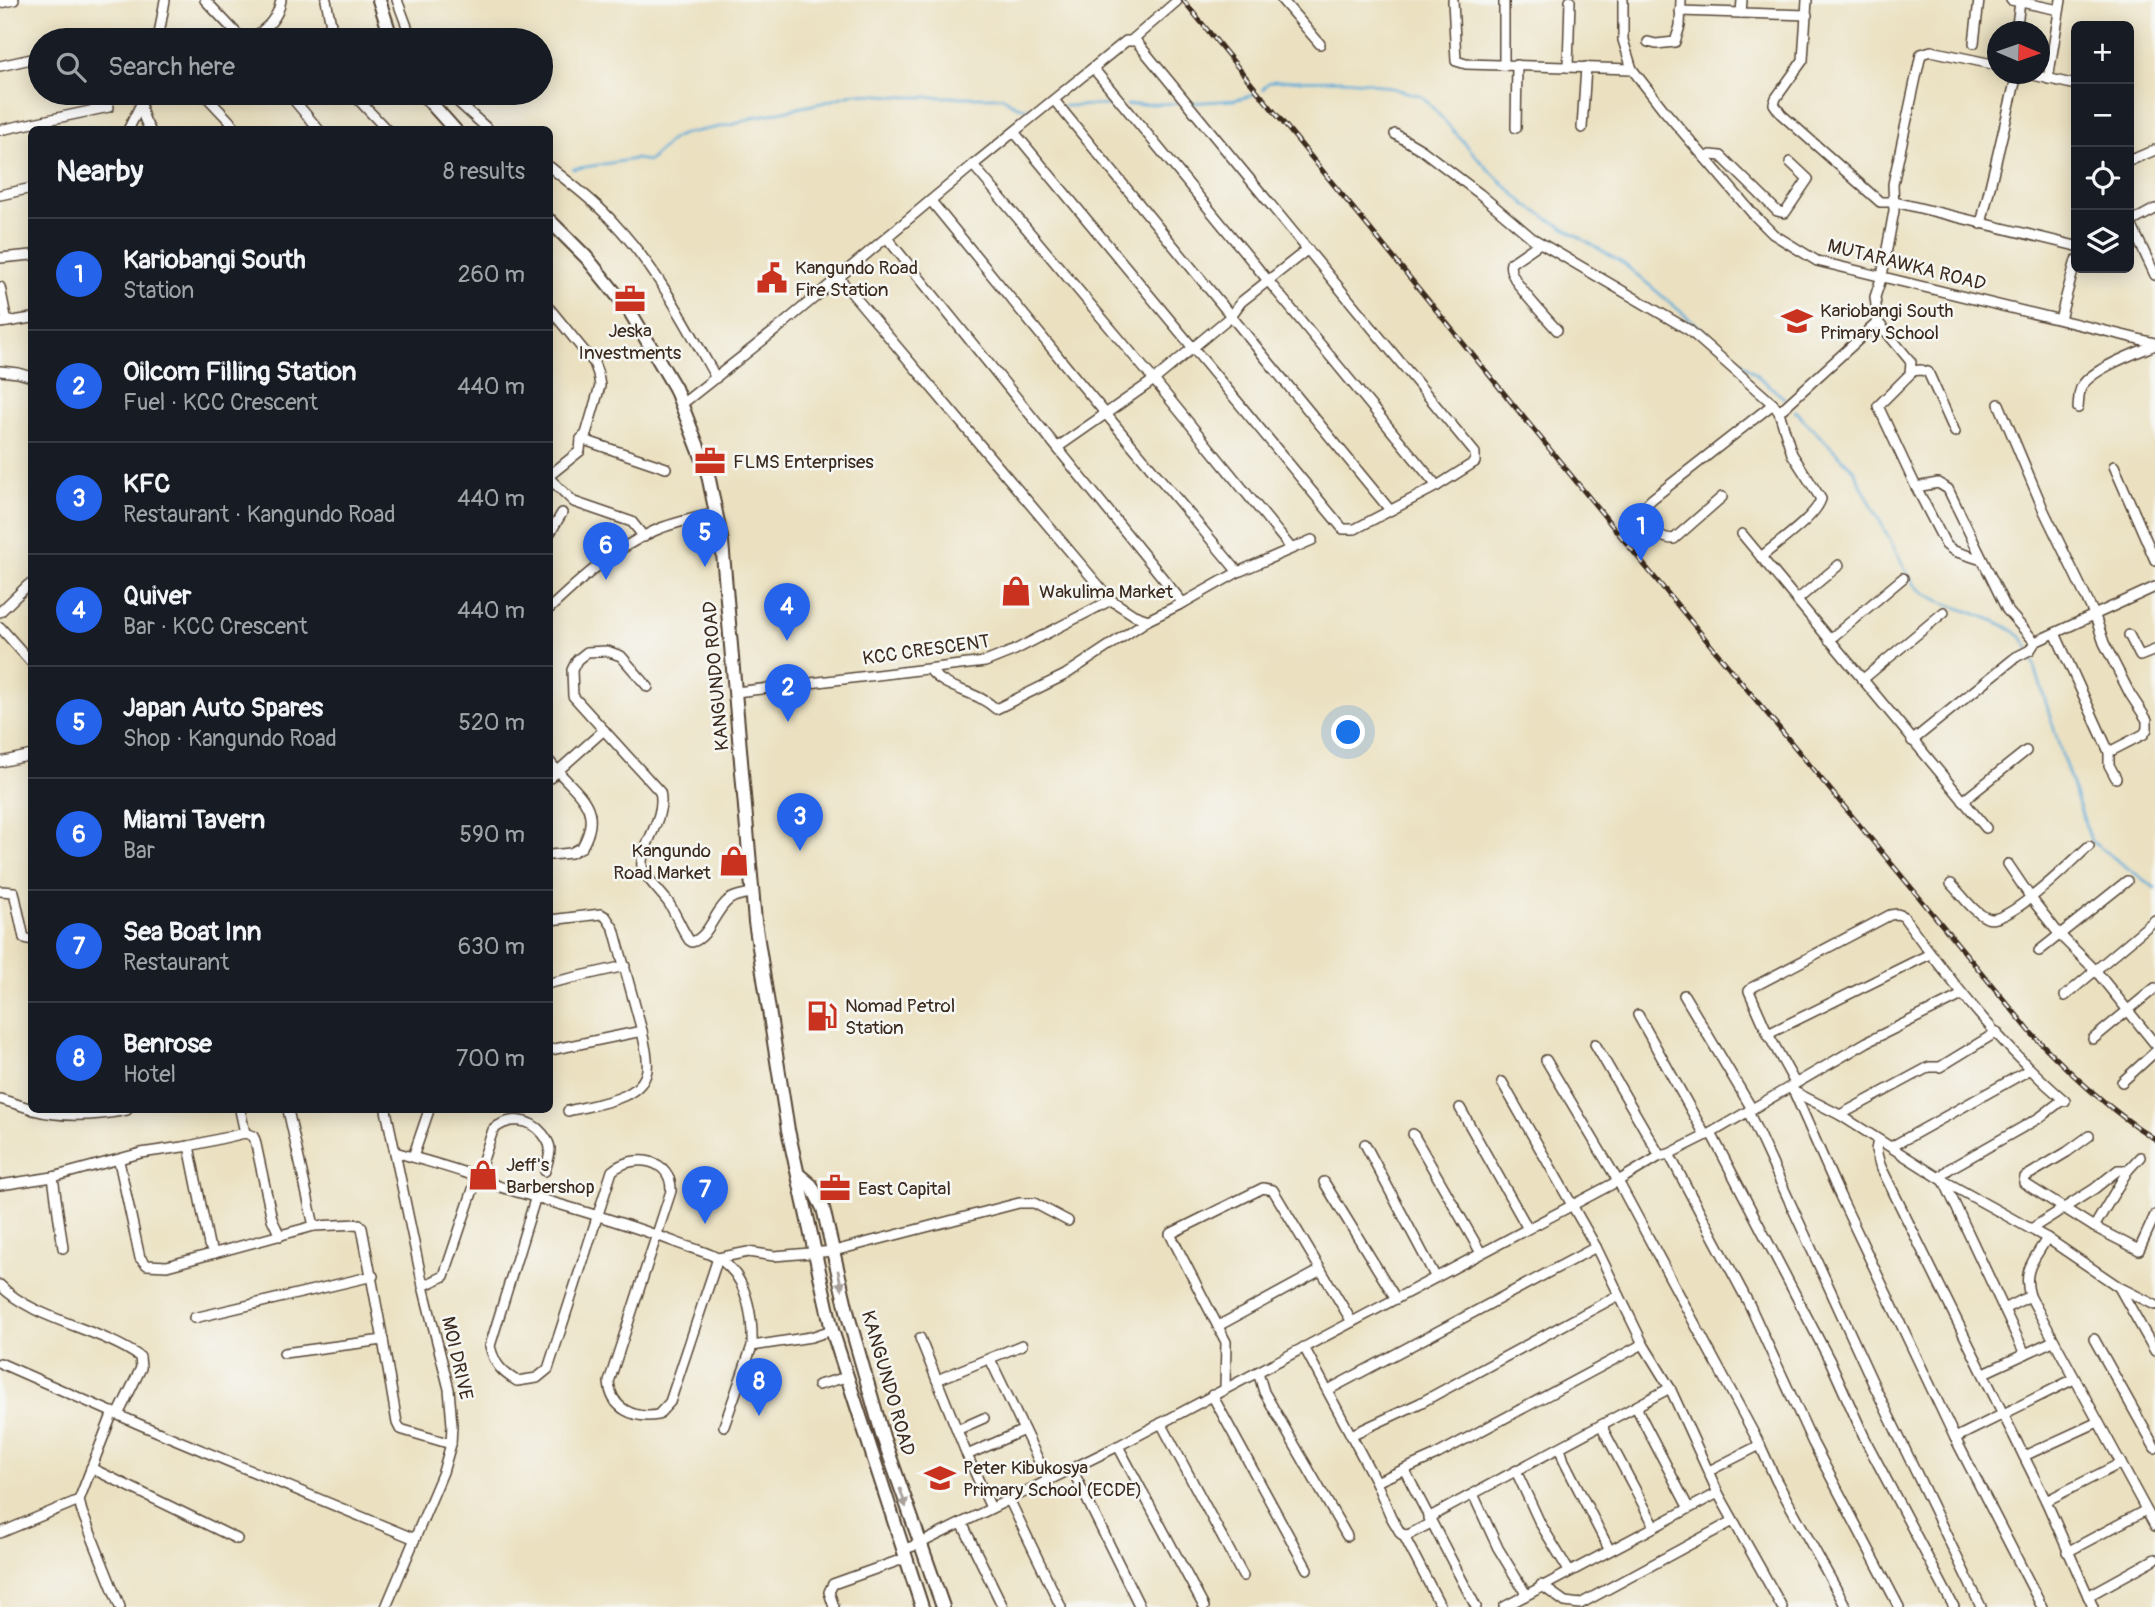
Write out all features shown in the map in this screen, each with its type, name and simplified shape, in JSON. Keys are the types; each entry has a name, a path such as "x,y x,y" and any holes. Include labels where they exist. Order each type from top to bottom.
{"highway":[{"path":"379,0 388,28"},
{"path":"433,105 451,126"},
{"name":"KANGUNDO ROAD","path":"553,224 586,257 629,310 660,360 682,404 707,470 722,542 752,893 764,987 797,1174 832,1330 922,1607"},
{"name":"KANGUNDO ROAD","path":"797,1174 811,1185 823,1208 849,1318 879,1426 943,1607"}],"street":[{"path":"0,3 14,0"},
{"path":"160,28 165,0"},
{"path":"205,0 232,28"},
{"path":"266,28 279,12 281,0"},
{"path":"327,0 332,28"},
{"path":"397,0 408,28"},
{"path":"1282,0 1320,44"},
{"path":"1453,0 1456,61 1632,69"},
{"path":"1504,0 1504,65"},
{"path":"1568,67 1570,0"},
{"name":"MUTARAWKA ROAD","path":"1623,0 1623,40 1632,69 1753,214 1790,246 1817,261 2155,344"},
{"path":"1648,42 1675,42 1680,26 1681,0"},
{"path":"1741,13 1742,0"},
{"path":"1808,0 1803,60 1776,98 1776,107 1880,202 1895,202 2071,245"},
{"path":"1974,43 1979,0"},
{"path":"682,404 1177,1"},
{"path":"2016,21 2016,1 2060,5 2050,67"},
{"path":"1680,11 1807,15"},
{"path":"1015,133 1343,530 1355,529 1469,467 1475,462 1475,453 1140,44 1132,40"},
{"path":"1912,371 1912,362 1878,322 1875,297 1895,202 1893,184 1921,54 1931,51 1987,63"},
{"path":"0,66 28,60"},
{"path":"1516,128 1517,65"},
{"path":"1582,128 1586,67"},
{"path":"1093,68 1437,486"},
{"path":"2050,79 2071,84"},
{"path":"1981,224 2015,84"},
{"path":"1054,100 1390,510"},
{"path":"215,105 235,126"},
{"path":"298,105 316,126"},
{"path":"363,105 383,126"},
{"path":"461,105 484,126"},
{"path":"130,126 140,106"},
{"path":"140,106 148,126"},
{"path":"0,130 109,107"},
{"path":"1395,134 1422,150 1540,243 1673,318 1776,408 1792,454 1821,499 1812,514 1761,557"},
{"path":"2134,159 2155,150"},
{"path":"1706,159 1712,155 1721,156 1777,211 1785,213 1808,180 1807,176 1790,162"},
{"path":"973,165 1291,548"},
{"path":"553,170 614,222 645,259 680,312 716,378"},
{"path":"0,195 28,189"},
{"path":"931,201 1238,572"},
{"path":"2134,219 2155,209"},
{"path":"2134,230 2155,275"},
{"path":"887,238 1183,603"},
{"path":"1540,243 1511,263 1510,271 1515,281 1557,330"},
{"path":"1058,447 1154,380 1231,316 1241,302 1308,249"},
{"path":"0,258 28,255"},
{"path":"2060,319 2072,273"},
{"path":"839,278 1111,600 1134,615 1148,620"},
{"path":"0,287 3,323 28,319"},
{"path":"553,313 594,363 600,386 586,434 581,439 580,451 553,474"},
{"path":"1722,497 1674,539 1660,536 1644,517 1645,506 1652,499 1776,408 1878,322"},
{"path":"2078,408 2080,390 2087,380 2155,344"},
{"path":"1955,432 1928,372 1912,371 1878,406 1946,545 1954,551 1982,560"},
{"path":"0,372 28,376"},
{"path":"1998,404 2044,511 2095,616 2104,643 2125,686 2147,720 2144,734 2109,752"},
{"path":"581,439 666,468"},
{"path":"2114,466 2155,561"},
{"path":"553,480 574,502 632,522 644,537"},
{"path":"1916,487 1938,483 1948,489 2007,610 2035,642"},
{"path":"553,528 562,513"},
{"path":"553,605 605,559 644,537 667,526 717,513"},
{"path":"1742,534 1986,828"},
{"path":"930,670 948,686 978,696 996,709 1065,675 1148,620 1238,572 1312,540"},
{"path":"1797,600 1839,565"},
{"path":"1829,640 1903,578"},
{"path":"0,612 28,585"},
{"path":"1912,741 2016,657 2030,650 2035,642 2155,587"},
{"name":"KCC CRESCENT","path":"736,692 930,670 996,659 1111,600"},
{"path":"1862,680 1944,612"},
{"path":"0,627 28,658"},
{"path":"2055,634 2109,752 2109,765 2116,778"},
{"path":"2129,635 2140,656 2155,650"},
{"path":"648,687 621,656 607,651 587,652 577,660 572,670 573,696 660,792 662,801 642,865 670,904 689,940 695,942 726,903 737,896 752,893"},
{"path":"553,855 571,853 582,847 592,821 589,807 553,774 604,730"},
{"path":"1963,801 2025,751"},
{"path":"0,762 28,756"},
{"path":"1951,884 1978,912 1993,920 1999,919 2031,898 2089,846"},
{"path":"2008,864 2059,934 2096,971 2155,1044"},
{"path":"2039,951 2127,881"},
{"path":"0,891 14,892 24,938 28,939"},
{"path":"553,920 601,914 614,929 642,1031 648,1067 641,1086 632,1093 568,1111"},
{"path":"1942,1179 1958,1163 2065,1101 2029,1070 1962,995 1903,916 1890,915 1749,991 1846,1208 1955,1438 2042,1607"},
{"path":"2066,996 2155,920"},
{"path":"1768,1034 1930,954"},
{"path":"553,983 625,966"},
{"path":"2092,1039 2155,988"},
{"path":"1684,995 1750,1110 1873,1383 1981,1607"},
{"path":"834,1607 829,1592 834,1584 904,1554 919,1544 1118,1446 1527,1227 1708,1134 1793,1088 1867,1042 1962,995"},
{"path":"1638,1016 1708,1134 1825,1352 1867,1443 1954,1607"},
{"path":"553,1049 642,1031"},
{"path":"1840,1115 1929,1067 1940,1067 1997,1032"},
{"path":"1595,1044 1665,1155 1749,1304 1812,1443 1899,1607"},
{"path":"2122,1082 2155,1052"},
{"path":"1546,1060 1618,1181 1846,1607"},
{"path":"1891,1147 2029,1070"},
{"path":"1502,1082 1596,1247 1643,1344 1670,1388 1718,1493 1782,1607"},
{"path":"1793,1088 1942,1179 2047,1238 2119,1287 2155,1305"},
{"path":"0,1099 28,1108"},
{"path":"1460,1108 1527,1227"},
{"path":"48,1113 112,1113"},
{"path":"241,1113 245,1133"},
{"path":"289,1113 314,1226"},
{"name":"MOI DRIVE","path":"386,1607 443,1472 450,1444 452,1407 387,1113"},
{"path":"413,1157 428,1113"},
{"path":"423,1286 444,1276 493,1129 504,1122 516,1120 537,1127 549,1141 545,1171"},
{"path":"0,1185 53,1177 141,1153 189,1146 245,1133 253,1136 255,1140 272,1219 281,1236"},
{"path":"1413,1134 1481,1253"},
{"path":"2089,1136 2025,1177 2024,1183 2094,1227 2138,1250 2155,1215"},
{"path":"1878,1139 1876,1150 1880,1165 2046,1501 2093,1607"},
{"path":"1365,1144 1436,1276"},
{"path":"189,1146 209,1245 215,1253"},
{"path":"395,1152 476,1177 505,1189 598,1215 718,1258 736,1273 742,1286 751,1320 752,1346 724,1426"},
{"path":"2094,1227 2128,1170 2140,1157"},
{"path":"119,1161 142,1263 156,1267 314,1226 359,1224 373,1276 397,1423 400,1429 450,1444"},
{"path":"536,1196 490,1346 500,1369 517,1381 537,1378 548,1369 612,1171 629,1163 653,1162 661,1166 671,1181 671,1191 609,1382 615,1400 628,1413 636,1416 657,1415 670,1402 718,1258"},
{"path":"2031,1229 2094,1189 2118,1170 2128,1170"},
{"path":"53,1177 64,1248"},
{"path":"1942,1179 2025,1354"},
{"path":"1324,1182 1396,1299"},
{"path":"1225,1388 1227,1347 1170,1234 1263,1188 1269,1188 1273,1190 1352,1322"},
{"path":"718,1258 748,1252 774,1256 834,1251 1019,1203 1034,1203 1068,1221"},
{"path":"2047,1238 2028,1269 2026,1280 2030,1296 2155,1525"},
{"path":"1328,1390 1596,1247"},
{"path":"1218,1326 1321,1270"},
{"path":"194,1318 373,1276"},
{"path":"0,1285 15,1299 95,1333 141,1357 141,1368 115,1413 79,1500 120,1607"},
{"path":"2119,1287 2155,1351"},
{"path":"1350,1435 1420,1402 1619,1295"},
{"path":"2004,1309 2030,1296"},
{"path":"752,1346 787,1342 832,1330"},
{"path":"920,1338 991,1508"},
{"path":"2094,1339 2155,1448"},
{"path":"284,1353 383,1340"},
{"path":"1984,1373 2053,1341"},
{"path":"1376,1482 1405,1471 1643,1344"},
{"path":"937,1380 1022,1345"},
{"path":"1304,1347 1376,1482 1391,1517 1404,1536 1441,1607"},
{"path":"989,1359 1048,1480"},
{"path":"0,1363 415,1539"},
{"path":"1258,1372 1264,1392 1347,1536"},
{"path":"818,1385 847,1377"},
{"path":"1955,1438 2074,1379"},
{"path":"1404,1536 1473,1494 1670,1388"},
{"path":"1212,1395 1307,1569"},
{"path":"1638,1406 1638,1411 1688,1507"},
{"path":"957,1430 984,1418"},
{"path":"2024,1456 2098,1422"},
{"path":"1161,1423 1243,1576"},
{"path":"1603,1425 1654,1525"},
{"path":"967,1455 1024,1430"},
{"path":"1709,1471 1760,1445"},
{"path":"1118,1446 1204,1607"},
{"path":"1560,1448 1609,1549"},
{"path":"2046,1501 2120,1463"},
{"path":"91,1468 237,1539"},
{"path":"1072,1469 1140,1607"},
{"path":"1405,1471 1476,1607"},
{"path":"1516,1471 1540,1523 1569,1571"},
{"path":"1504,1607 1718,1493"},
{"path":"1473,1494 1498,1548 1526,1594"},
{"path":"1009,1499 1061,1607"},
{"path":"0,1533 79,1500"},
{"path":"2067,1552 2146,1510"},
{"path":"1541,1585 1564,1602 1580,1604 1733,1521"},
{"path":"962,1523 1003,1607"},
{"path":"2088,1596 2155,1559"}],"waterway":[{"path":"1263,89 1274,81 1343,80 1368,82 1422,96 1486,167 1526,205 1624,264 1784,398"},
{"path":"573,169 635,159 649,161 672,139 683,134 735,124 855,93 907,97 1003,97 1020,107 1040,108"},
{"path":"1190,103 1234,100 1254,95"},
{"path":"1127,105 1183,103"},
{"path":"1064,106 1120,105"},
{"path":"1795,411 1853,469 1908,575 1918,588 1945,603 2010,628 2029,648"},
{"path":"2031,654 2091,841 2155,888"}],"railway":[{"path":"1183,0 1641,561 2033,1035 2091,1091 2155,1139"}],"place":[{"name":"Kangundo Road Fire Station","path":"772,278"},
{"name":"Jeska Investments","path":"630,299"},
{"name":"Kariobangi South Primary School","path":"1797,321"},
{"name":"FLMS Enterprises","path":"710,461"},
{"name":"Kariobangi South","path":"1641,561"},
{"name":"Japan Auto Spares","path":"705,567"},
{"name":"Miami Tavern","path":"606,580"},
{"name":"Wakulima Market","path":"1016,591"},
{"name":"Quiver","path":"787,641"},
{"name":"Oilcom Filling Station","path":"788,722"},
{"name":"KFC","path":"800,851"},
{"name":"Kangundo Road Market","path":"734,861"},
{"name":"Nomad Petrol Station","path":"822,1016"},
{"name":"Jeff's Barbershop","path":"483,1175"},
{"name":"East Capital","path":"835,1188"},
{"name":"Sea Boat Inn","path":"705,1224"},
{"name":"Benrose","path":"759,1416"},
{"name":"Peter Kibukosya Primary School (ECDE)","path":"940,1478"}]}
